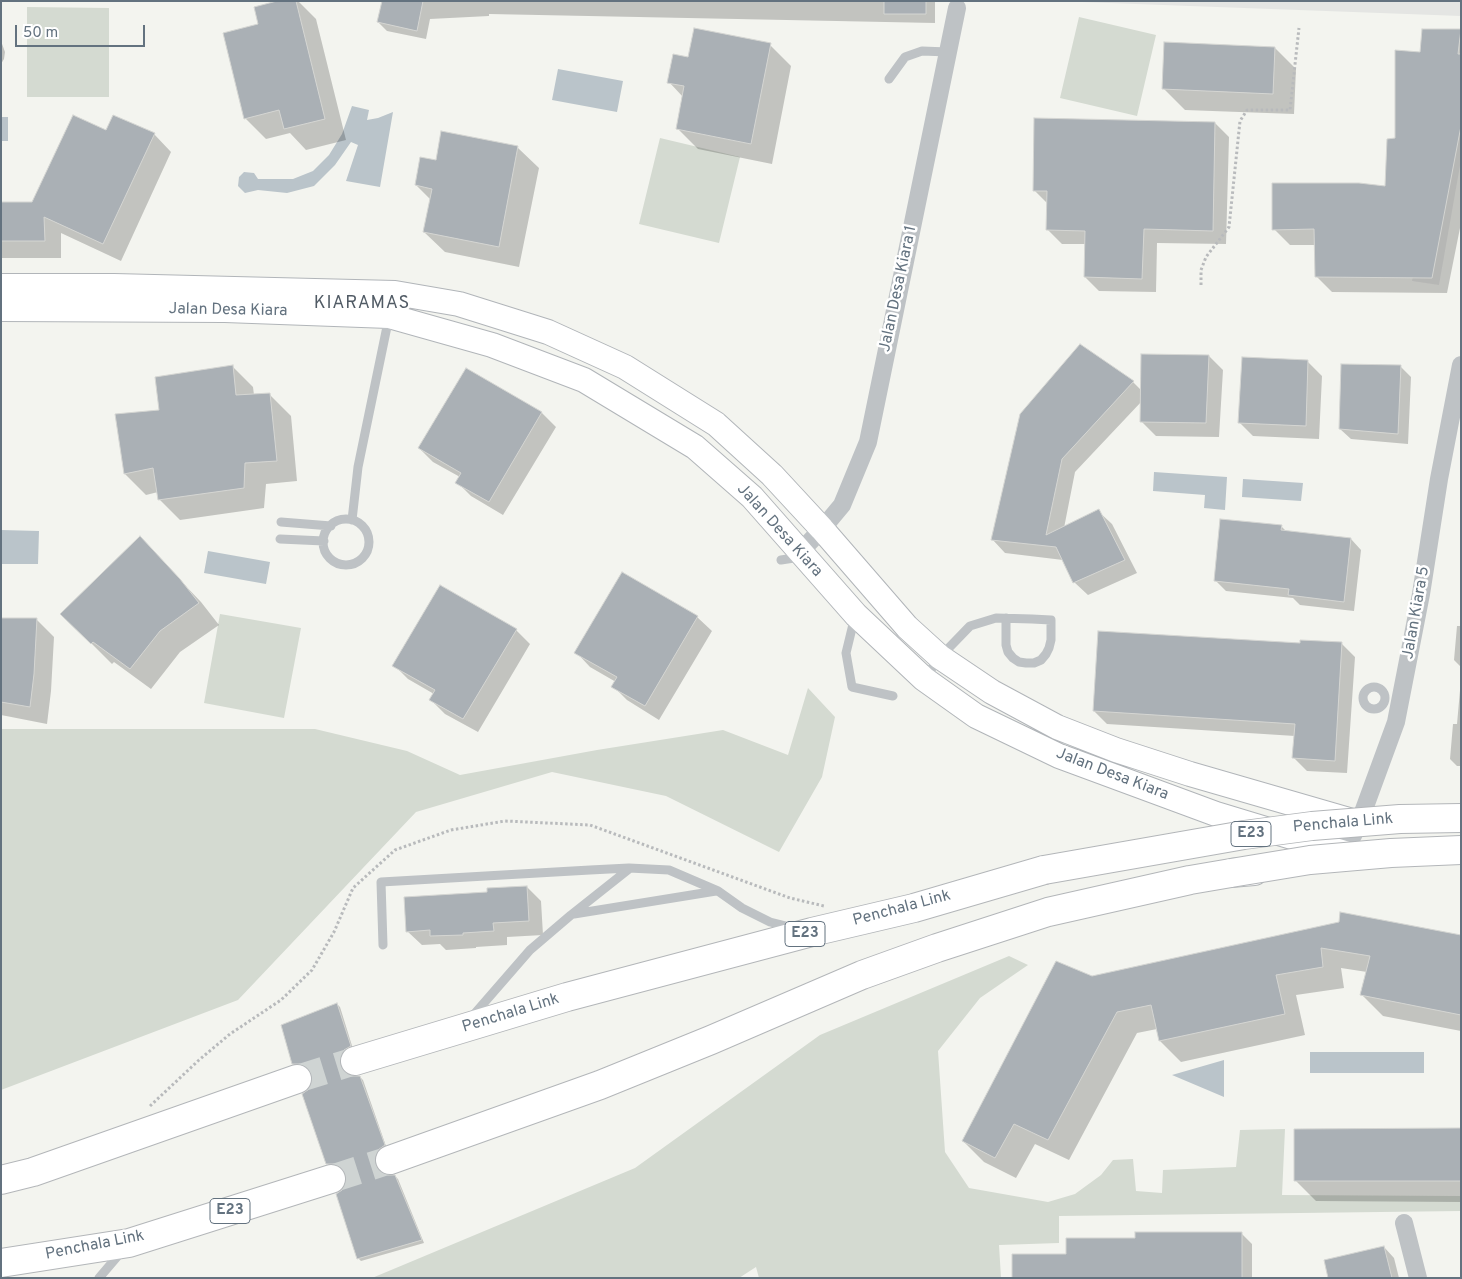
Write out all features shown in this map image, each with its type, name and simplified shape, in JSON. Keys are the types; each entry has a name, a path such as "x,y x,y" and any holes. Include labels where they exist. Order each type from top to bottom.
{"highway":[{"name":"Penchala Link","path":"355,1061 567,998 812,932 914,908 1044,870 1244,835 1312,826 1400,819 1461,818"},
{"path":"390,1160 600,1085 862,975 937,948 1048,912 1190,880 1310,860 1391,853 1461,850"},
{"path":"1231,873 1364,865 1461,863"},
{"path":"1,1180 33,1172 297,1079"},
{"name":"Penchala Link","path":"1,1263 129,1243 331,1179"}],"main road":[{"name":"Jalan Desa Kiara","path":"1,286 114,286 392,305 584,380 695,447 752,497 790,556 924,679 976,716 1059,756 1216,814 1344,854 1397,857 1461,854"},
{"name":"Jalan Desa Kiara","path":"1,309 224,310 459,304 548,332 626,367 716,424 772,475 907,626 940,657 992,692 1057,727 1116,750 1190,774 1358,823 1461,824"}],"street":[{"name":"Jalan Desa Kiara 1","path":"790,556 822,529 842,505 868,442 957,8"},
{"name":"Jalan Kiara 5","path":"1344,854 1358,823 1396,722 1393,700 1421,594 1439,478 1455,430 1461,365"},
{"path":"1404,1223 1418,1278"}],"lane":[{"path":"890,79 905,57 922,51 948,52"},
{"path":"352,520 358,467 392,305"},
{"path":"344,520 352,520 359,523 368,534 369,542 365,556 360,561 345,565 331,560 326,554 324,542 326,532 330,526 344,520"},
{"path":"281,522 330,526"},
{"path":"280,540 324,542"},
{"path":"856,615 846,653 852,688 893,696"},
{"path":"924,679 940,657 970,626 996,618 1006,618 1051,620 1050,648 1040,660 1034,663 1019,662 1008,652 1006,645 1006,618"},
{"path":"460,1029 530,950 629,868"},
{"path":"382,946 381,882 629,868 669,870 718,891 742,908 770,922 812,932"},
{"path":"571,915 718,891"},
{"path":"99,1278 129,1243"}],"path":[{"path":"1201,285 1201,270 1206,257 1229,227 1240,121 1247,110 1290,110 1299,28"},
{"path":"144,1112 199,1060 230,1034 281,1000 312,970 334,932 353,888 395,850 451,830 505,821 590,825 790,898 833,908"}],"shaded area":[{"path":"1055,1 1461,1 1461,16"},
{"path":"27,7 109,8 109,97 27,97"},
{"path":"1079,17 1156,35 1137,116 1060,98"},
{"path":"1447,60 1461,61 1461,160 1439,285 1412,281"},
{"path":"558,69 623,81 617,112 552,100"},
{"path":"352,106 369,110 367,120 393,112 380,187 346,181 358,145 351,142 335,165 314,186 287,193 258,190 245,193 238,186 239,177 244,172 254,173 258,179 293,179 313,171 329,155 342,134"},
{"path":"1,117 8,117 8,141 1,141"},
{"path":"660,138 740,157 719,243 639,224"},
{"path":"1154,472 1227,477 1225,510 1204,508 1205,495 1153,491"},
{"path":"1243,479 1303,483 1301,501 1242,497"},
{"path":"1,530 39,531 38,564 1,564"},
{"path":"208,551 270,562 266,584 204,573"},
{"path":"220,614 301,628 284,718 204,703"},
{"path":"808,688 835,717 822,777 779,852 666,796 552,772 416,812 238,1000 1,1090 1,729 315,729 407,751 460,775 597,750 723,730 788,755"},
{"path":"1009,956 1028,965 980,998 938,1051 945,1152 969,1188 1048,1202 1075,1194 1101,1175 1113,1160 1133,1159 1136,1191 1162,1193 1163,1170 1236,1167 1240,1130 1285,1129 1282,1195 1461,1196 1461,1211 1059,1216 1059,1243 999,1245 1001,1278 759,1278 756,1267 739,1278 372,1278 635,1168 820,1035"},
{"path":"1310,1052 1424,1052 1424,1073 1310,1073"},
{"path":"1224,1060 1224,1097 1172,1075"}],"building":[{"path":"277,1 296,1 325,119 284,129 279,110 244,119 223,33 258,24 254,7"},
{"path":"382,1 423,1 417,31 377,22"},
{"path":"884,1 926,1 926,14 884,14"},
{"path":"694,28 771,43 751,144 676,129 684,86 667,83 673,54 688,57"},
{"path":"1422,29 1461,29 1458,54 1461,54 1461,126 1432,278 1315,277 1314,229 1272,230 1272,183 1359,183 1385,186 1387,139 1395,138 1395,50 1420,52"},
{"path":"1164,42 1275,47 1273,94 1162,89"},
{"path":"73,115 106,130 113,115 155,133 103,244 44,217 45,241 1,241 1,202 32,202"},
{"path":"1034,118 1215,122 1213,231 1144,229 1142,279 1084,277 1085,231 1046,230 1047,191 1033,191"},
{"path":"441,131 518,146 499,247 423,232 432,189 415,185 420,157 436,160"},
{"path":"1080,344 1134,381 1062,459 1046,535 1099,509 1125,560 1073,583 1056,547 991,540 1020,414"},
{"path":"1141,354 1209,355 1206,423 1140,422"},
{"path":"1242,357 1308,360 1306,426 1238,423"},
{"path":"1341,364 1401,365 1398,434 1339,429"},
{"path":"233,365 236,395 270,393 277,461 245,463 244,488 158,500 153,468 124,474 115,414 159,410 155,377"},
{"path":"466,368 542,412 489,502 455,483 461,473 418,448"},
{"path":"1220,519 1282,525 1281,530 1351,538 1344,602 1288,595 1289,589 1214,581"},
{"path":"140,536 180,579 199,603 160,631 130,669 93,642 91,644 60,614"},
{"path":"622,572 698,616 645,706 611,687 617,677 574,653"},
{"path":"440,585 517,629 463,719 429,700 435,690 392,666"},
{"path":"1,618 37,618 30,707 1,702"},
{"path":"1098,631 1300,643 1300,640 1342,642 1335,761 1292,758 1295,724 1093,711"},
{"path":"527,886 529,921 493,923 494,931 463,933 463,935 430,936 430,930 406,932 404,897 487,892 487,888"},
{"path":"1340,912 1461,935 1461,1015 1360,995 1370,956 1321,948 1323,967 1276,975 1285,1014 1159,1041 1151,1005 1117,1012 1048,1140 1014,1124 995,1158 962,1141 1056,961 1092,976 1339,922"},
{"path":"337,1003 351,1046 344,1050 340,1057 340,1066 344,1072 351,1076 360,1076 385,1145 378,1150 375,1157 375,1165 380,1172 395,1175 422,1240 357,1259 336,1194 342,1190 346,1183 346,1174 342,1168 335,1164 326,1164 302,1094 309,1089 312,1082 312,1074 307,1067 300,1064 292,1064 281,1025"},
{"path":"1461,1128 1461,1181 1294,1181 1294,1129"},
{"path":"1135,1232 1242,1232 1242,1278 1012,1278 1012,1254 1066,1254 1066,1238 1135,1238"},
{"path":"1384,1246 1392,1278 1328,1278 1324,1260"}],"tunnel":[{"path":"297,1079 355,1061"},
{"path":"331,1179 390,1160"}],"district":[{"name":"KIARAMAS","path":"362,304"}]}
